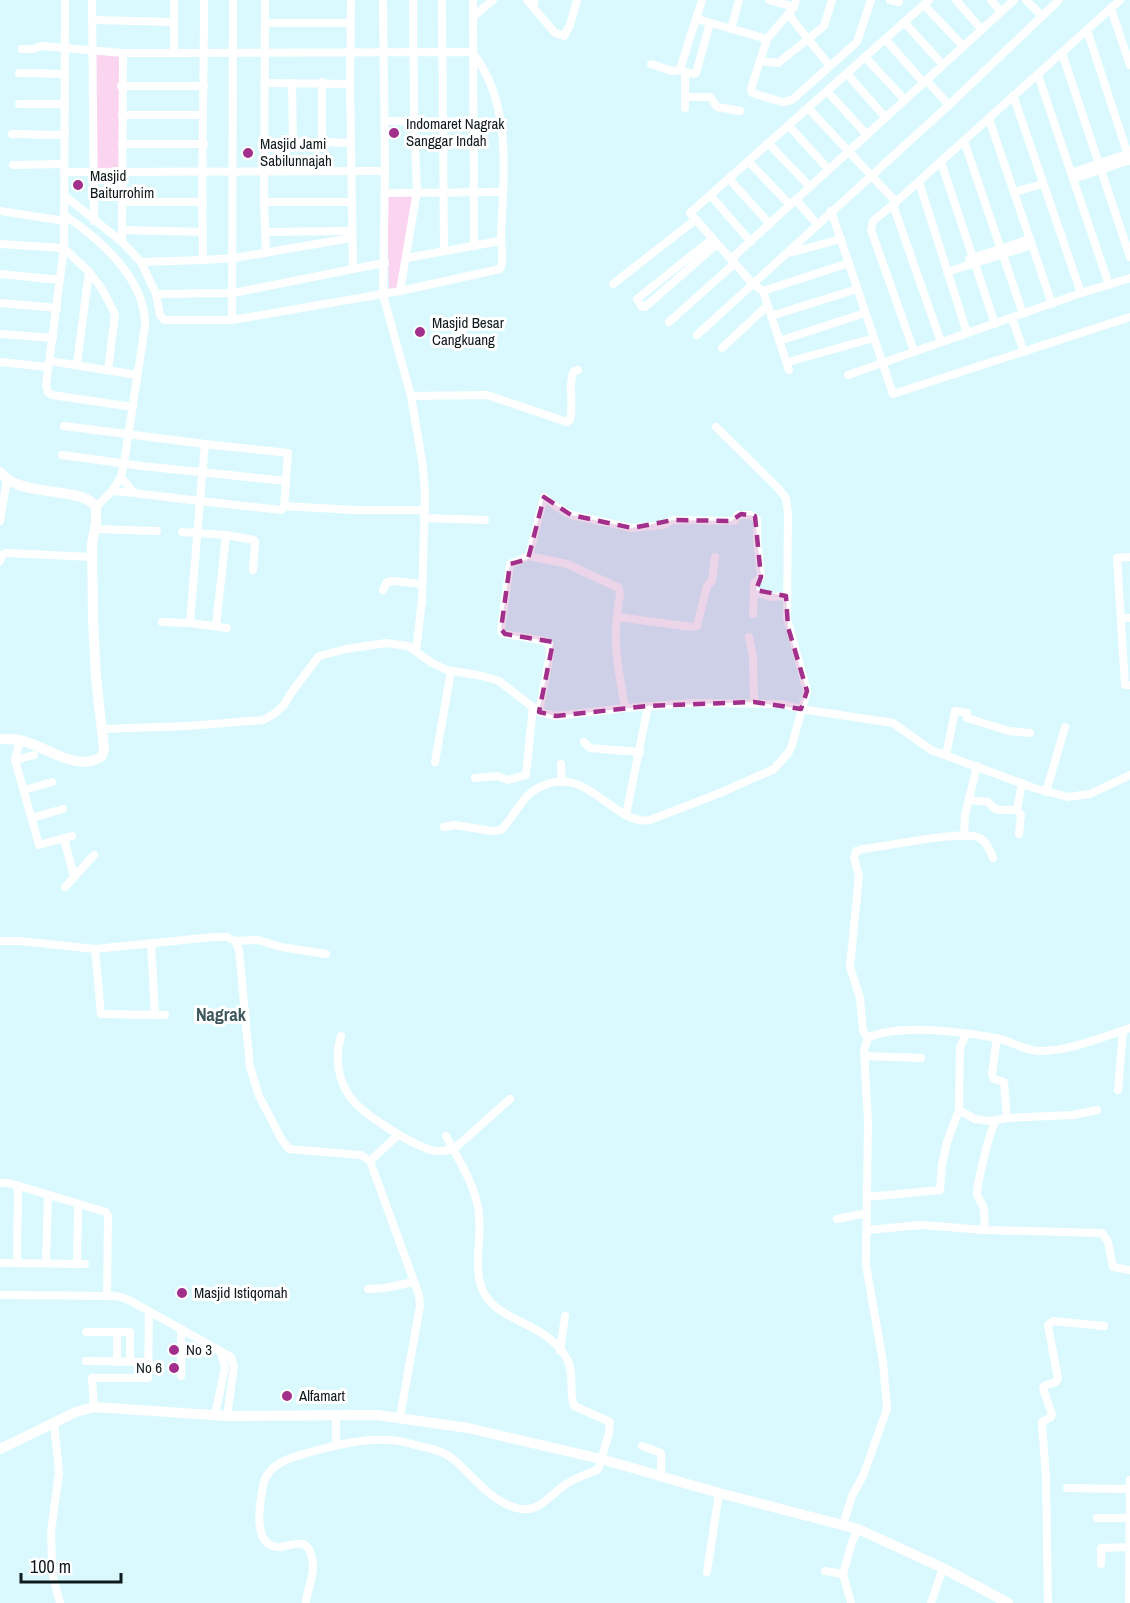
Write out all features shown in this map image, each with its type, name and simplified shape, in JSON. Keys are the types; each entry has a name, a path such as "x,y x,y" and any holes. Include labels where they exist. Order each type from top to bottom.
{"street":[{"path":"65,0 64,248 46,385 48,392 52,395 133,407"},
{"path":"92,0 94,221"},
{"path":"174,0 174,53"},
{"path":"203,260 201,171 204,144 204,0"},
{"path":"232,320 234,258 233,0"},
{"path":"265,0 263,171 266,253"},
{"path":"351,0 353,269"},
{"path":"383,0 385,171 383,295 411,396 423,467 422,584 416,650"},
{"path":"400,291 417,191 413,0"},
{"path":"442,0 444,251"},
{"path":"473,0 474,246"},
{"path":"532,2 555,33 564,36 570,26 577,0"},
{"path":"685,108 681,66 702,0"},
{"path":"731,29 739,0"},
{"path":"768,0 793,7 808,40 829,65"},
{"path":"760,61 778,63 808,40 824,26 832,0"},
{"path":"793,7 767,39 751,91 782,102 792,100 857,42 871,0"},
{"path":"956,0 982,30"},
{"path":"991,0 1001,12"},
{"path":"669,322 750,242 1014,0"},
{"path":"1026,0 1042,16"},
{"path":"697,335 949,105 1059,0"},
{"path":"914,351 870,226 873,220 919,182 1120,0"},
{"path":"474,16 488,1"},
{"path":"874,338 788,366 763,291 753,284 690,213 926,2 963,46"},
{"path":"1111,9 1130,65"},
{"path":"697,19 767,39"},
{"path":"93,20 174,22"},
{"path":"265,23 350,22"},
{"path":"904,22 944,65"},
{"path":"651,64 672,71 693,74 697,71 710,23"},
{"path":"1072,176 1129,158 1087,30"},
{"path":"885,39 949,105"},
{"path":"22,49 41,46 123,53 472,52"},
{"path":"65,197 122,242 141,262 156,294 160,315 164,320 232,320 383,295 500,269 502,264 500,241 503,192 501,122 494,91 472,52"},
{"path":"122,242 123,53"},
{"path":"1062,53 1130,257"},
{"path":"865,57 905,100"},
{"path":"19,73 65,74"},
{"path":"847,74 886,118"},
{"path":"1038,75 1108,285"},
{"path":"322,82 322,142"},
{"path":"264,83 350,84"},
{"path":"292,83 293,142"},
{"path":"122,86 204,86"},
{"path":"827,91 867,135"},
{"path":"1013,95 1081,293"},
{"path":"685,97 710,97 717,107 740,111"},
{"path":"19,104 65,104"},
{"path":"808,108 894,203 941,342"},
{"path":"122,115 203,115"},
{"path":"989,118 1052,304"},
{"path":"384,121 501,122"},
{"path":"789,126 829,170"},
{"path":"12,134 65,135"},
{"path":"964,141 1023,314"},
{"path":"263,142 351,143"},
{"path":"122,144 204,144"},
{"path":"769,144 810,188"},
{"path":"749,162 818,225"},
{"path":"940,162 995,324"},
{"path":"14,165 93,172 385,171"},
{"path":"729,179 770,224"},
{"path":"919,182 967,333"},
{"path":"1014,192 1043,184"},
{"path":"384,193 503,192"},
{"path":"711,196 750,242"},
{"path":"123,202 202,202"},
{"path":"264,202 351,202"},
{"path":"0,211 65,215 94,237 123,269 142,300 145,326 121,477 112,491 96,507 92,557 94,631 103,754 100,758 91,761 68,759 20,740 0,739"},
{"path":"831,211 893,394 1130,317"},
{"path":"613,284 695,219"},
{"path":"123,230 203,232"},
{"path":"265,232 352,235"},
{"path":"141,262 234,258 352,235"},
{"path":"786,254 841,239"},
{"path":"407,258 500,241"},
{"path":"715,241 645,307 638,304 637,299 715,241"},
{"path":"947,269 1031,242"},
{"path":"0,244 64,248 89,272 102,289 115,314 108,370"},
{"path":"156,294 233,293 385,263"},
{"path":"763,291 849,263"},
{"path":"78,364 89,272"},
{"path":"0,274 60,280"},
{"path":"848,375 1130,278"},
{"path":"771,316 857,289"},
{"path":"0,303 57,308"},
{"path":"722,348 767,306"},
{"path":"779,341 865,313"},
{"path":"1012,318 1024,352"},
{"path":"0,334 52,338"},
{"path":"0,362 78,364 137,375"},
{"path":"411,396 487,395 567,422 572,414 571,378 573,372 578,370"},
{"path":"64,426 286,452 288,455 284,506 281,510 112,491"},
{"path":"444,826 501,830 530,794 544,785 562,782 585,787 626,815 644,821 650,820 774,769 789,752 807,691 788,627 786,498 716,427"},
{"path":"190,623 205,444"},
{"path":"62,455 201,473 286,481"},
{"path":"0,521 3,476 29,488 87,499 96,507"},
{"path":"121,477 134,493"},
{"path":"529,556 544,497 571,515 632,528 663,525 673,520 735,521 737,515 752,514 757,519 761,577 754,585 753,614"},
{"path":"284,506 485,520"},
{"path":"94,529 157,531"},
{"path":"182,532 226,535 255,541 253,570"},
{"path":"216,626 226,535"},
{"path":"0,561 3,554 7,553 92,557"},
{"path":"476,778 497,776 508,780 526,775 536,710 550,654 549,644 545,641 502,633 510,564 529,556 567,564 619,588 616,658 625,708"},
{"path":"617,617 697,626 707,586 712,581 715,557"},
{"path":"1130,557 1117,558 1119,588 1125,618 1127,652 1125,685 1130,685"},
{"path":"383,590 387,582 392,581 422,584"},
{"path":"1119,588 1130,587"},
{"path":"754,592 771,597 786,596"},
{"path":"162,622 227,627"},
{"path":"749,637 753,656 754,702"},
{"path":"102,729 189,726 263,720 284,705 319,656 386,643 408,646 432,663 451,671 499,681 536,710 556,716 648,706 754,702 782,704 893,723 931,750 1046,792 1068,797 1083,796 1098,791 1130,775"},
{"path":"435,762 451,671"},
{"path":"626,815 648,706"},
{"path":"946,755 955,711 966,713 967,718 1009,731 1030,733"},
{"path":"1046,792 1065,727"},
{"path":"20,740 15,760 39,845 68,837 74,877"},
{"path":"584,742 590,748 640,752"},
{"path":"15,760 34,755"},
{"path":"561,764 562,782"},
{"path":"963,836 965,814 976,766"},
{"path":"24,790 52,782"},
{"path":"1019,834 1021,815 1017,810 1022,783"},
{"path":"969,801 987,802 1000,810 1017,810"},
{"path":"32,818 63,809"},
{"path":"843,1525 887,1408 883,1362 866,1265 868,1121 865,1056 868,1038 863,1031 860,998 850,967 859,876 854,855 862,849 910,843 940,836 963,836 978,837 983,840 993,858"},
{"path":"64,887 94,855"},
{"path":"0,941 95,949 213,937 231,938 235,941 258,940 281,947 326,954"},
{"path":"235,941 239,950 250,1067 259,1096 289,1149 362,1155 370,1161 421,1301 400,1417"},
{"path":"151,943 155,1014"},
{"path":"95,949 101,1014 165,1015"},
{"path":"868,1038 878,1034 946,1030 997,1038 1031,1050 1042,1051 1068,1047 1126,1029 1118,1090"},
{"path":"867,1197 940,1190 947,1142 959,1110 960,1048 966,1034"},
{"path":"340,1036 337,1064 343,1084 351,1099 398,1135 430,1150 443,1152 454,1149 510,1099"},
{"path":"997,1038 992,1074 994,1079 1004,1082 1007,1118"},
{"path":"865,1056 921,1058"},
{"path":"959,1110 975,1119 990,1121 1073,1115 1097,1110"},
{"path":"985,1230 983,1208 977,1195 993,1123 997,1120"},
{"path":"370,1161 398,1135"},
{"path":"306,1603 312,1574 312,1556 305,1545 299,1543 290,1543 281,1547 273,1545 262,1536 259,1524 263,1484 267,1473 284,1460 336,1445 387,1439 445,1453 494,1497 511,1506 524,1509 535,1508 570,1481 597,1470 609,1433 610,1422 574,1406 570,1383 571,1370 566,1357 550,1339 535,1328 501,1311 490,1303 484,1293 479,1279 480,1217 477,1200 446,1136"},
{"path":"0,1183 9,1183 103,1210 108,1215 107,1296"},
{"path":"17,1263 18,1187"},
{"path":"46,1263 48,1195"},
{"path":"3,1263 81,1264 78,1204"},
{"path":"837,1219 867,1213"},
{"path":"867,1230 922,1225 985,1230 1102,1233 1108,1242 1113,1267 1130,1270"},
{"path":"368,1288 385,1288 414,1282"},
{"path":"0,1295 107,1296 127,1299 231,1357 234,1364 227,1416"},
{"path":"94,1407 92,1378 148,1378 149,1312"},
{"path":"560,1351 565,1316"},
{"path":"1048,1603 1046,1478 1042,1422 1052,1414 1043,1389 1044,1386 1058,1379 1048,1325 1053,1321 1104,1326"},
{"path":"181,1329 181,1376"},
{"path":"86,1332 130,1332 130,1362"},
{"path":"117,1332 117,1362"},
{"path":"215,1415 225,1368 221,1352"},
{"path":"86,1361 149,1362"},
{"path":"0,1449 76,1412 94,1407 227,1416 400,1417 468,1428 601,1459 719,1493 858,1528 943,1568 1008,1603"},
{"path":"336,1415 336,1445"},
{"path":"54,1422 59,1473 51,1532 52,1570 60,1603"},
{"path":"642,1446 661,1453 661,1476"},
{"path":"1067,1488 1130,1484 1129,1603"},
{"path":"707,1572 719,1493"},
{"path":"1098,1518 1129,1518"},
{"path":"851,1603 843,1574 858,1528"},
{"path":"1101,1564 1101,1548 1129,1547"},
{"path":"931,1603 943,1568"},
{"path":"825,1571 843,1574"}],"highlighted area":[{"path":"544,497 571,515 632,528 673,520 731,521 741,514 755,516 761,577 756,590 786,596 788,627 807,691 801,709 754,702 648,706 556,716 539,712 553,642 505,634 501,629 510,564 528,559"}],"shaded area":[{"path":"94,51 123,53 122,174 93,174"},
{"path":"387,192 415,193 400,291 389,294"}],"place":[{"name":"Indomaret Nagrak Sanggar Indah","path":"394,133"},
{"name":"Masjid Jami Sabilunnajah","path":"248,153"},
{"name":"Masjid Baiturrohim","path":"78,185"},
{"name":"Masjid Besar Cangkuang","path":"420,332"},
{"name":"Masjid Istiqomah","path":"182,1293"},
{"name":"No 3","path":"174,1350"},
{"name":"No 6","path":"174,1368"},
{"name":"Alfamart","path":"287,1396"}],"district":[{"name":"Nagrak","path":"221,1015"}]}
